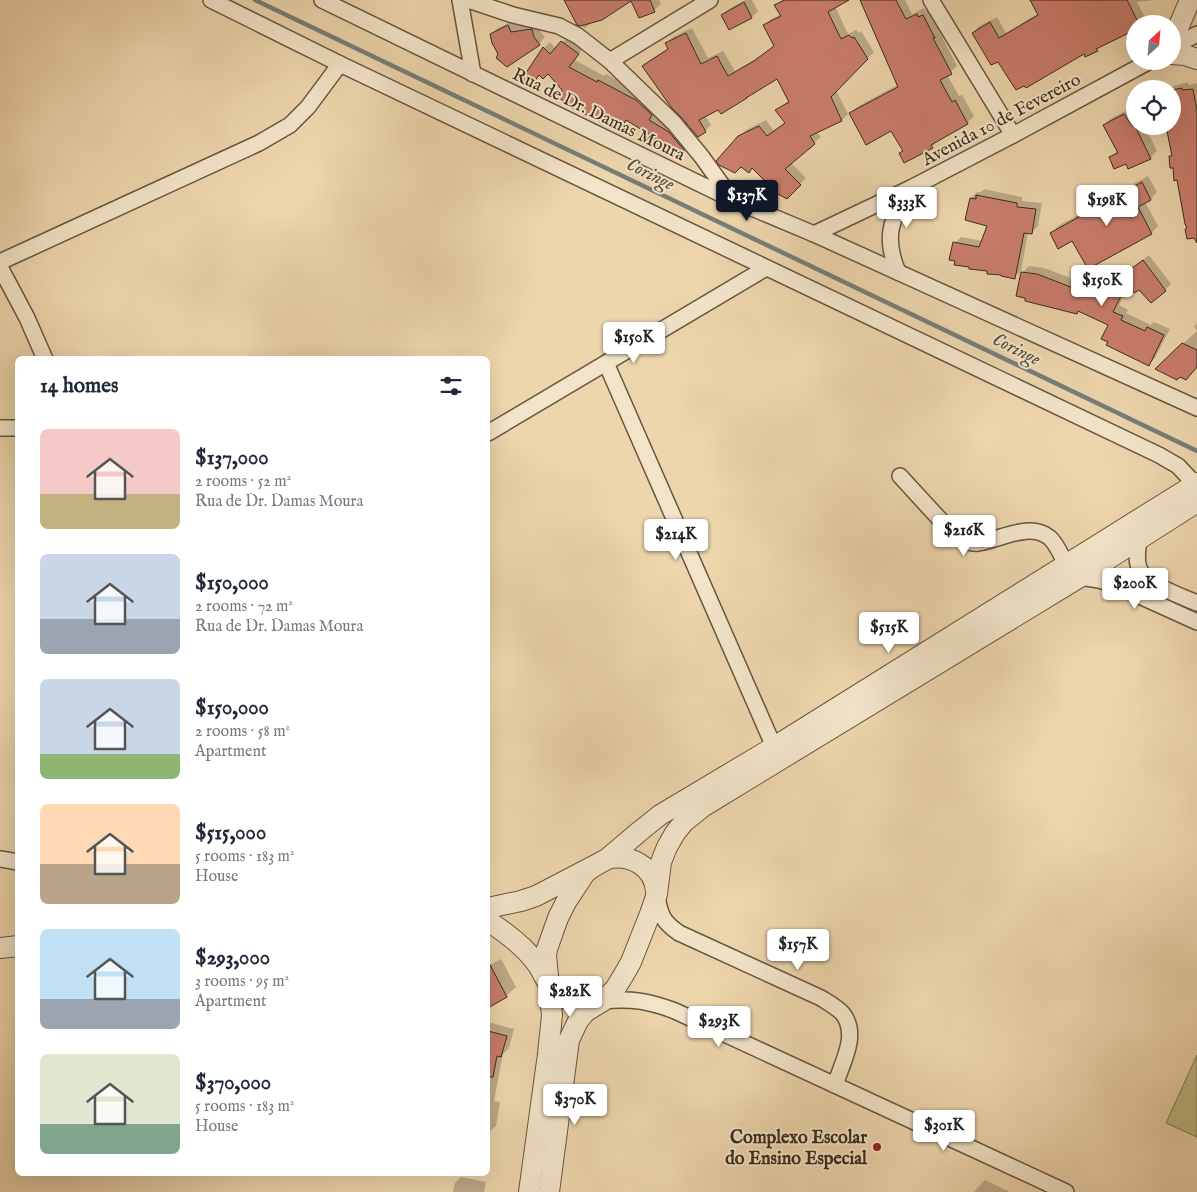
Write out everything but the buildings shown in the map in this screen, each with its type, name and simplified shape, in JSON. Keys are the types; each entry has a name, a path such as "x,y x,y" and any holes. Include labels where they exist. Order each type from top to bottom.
{"street":[{"path":"211,0 340,64 1159,456 1178,466 1196,490"},
{"name":"Rua de Dr. Damas Moura","path":"322,0 733,200 1195,403"},
{"path":"460,0 473,74"},
{"path":"468,0 512,15 558,26 578,36 610,60 674,123 702,157 733,200"},
{"path":"610,60 710,0"},
{"path":"931,0 1013,135"},
{"path":"1181,21 1190,0"},
{"path":"1181,43 1197,34"},
{"path":"1181,55 1197,59"},
{"path":"0,262 259,142 290,125 308,107 340,64"},
{"name":"Avenida 10 de Fevereiro","path":"814,234 910,188 1133,70"},
{"path":"898,272 893,259 890,233 896,211 910,188"},
{"path":"0,267 27,318 44,356"},
{"path":"490,433 766,268"},
{"path":"606,363 774,746"},
{"path":"0,428 15,428"},
{"path":"900,476 956,537 968,542 978,543 1016,532 1033,531 1042,533 1051,538 1073,571 1122,588 1197,622"},
{"path":"529,1192 552,1015 546,956 547,949 566,902 586,873 607,859 660,815 774,746 1073,571 1139,539 1196,490"},
{"path":"549,1192 569,1040 578,1021 585,1012 603,1001 615,989 631,962 656,894 661,862 667,847 684,822 704,806 1073,571 1196,490"},
{"path":"1139,539 1137,561 1145,577 1155,584 1197,604"},
{"path":"490,908 536,896 607,859 623,857 643,865 649,871 656,885 660,913 672,928 679,933 821,998 842,1013 848,1023 849,1046 835,1084"},
{"path":"0,858 15,861"},
{"path":"490,923 526,952 537,964 549,985 559,994 573,1001 587,1004 633,999 661,1006 835,1084 1066,1192"},
{"path":"0,948 15,946"}],"shaded area":[{"path":"1197,1055 1197,1137 1166,1123"}],"waterway":[{"name":"Coringe","path":"255,0 1197,451"}],"place":[{"name":"Complexo Escolar do Ensino Especial","path":"877,1147"}]}
